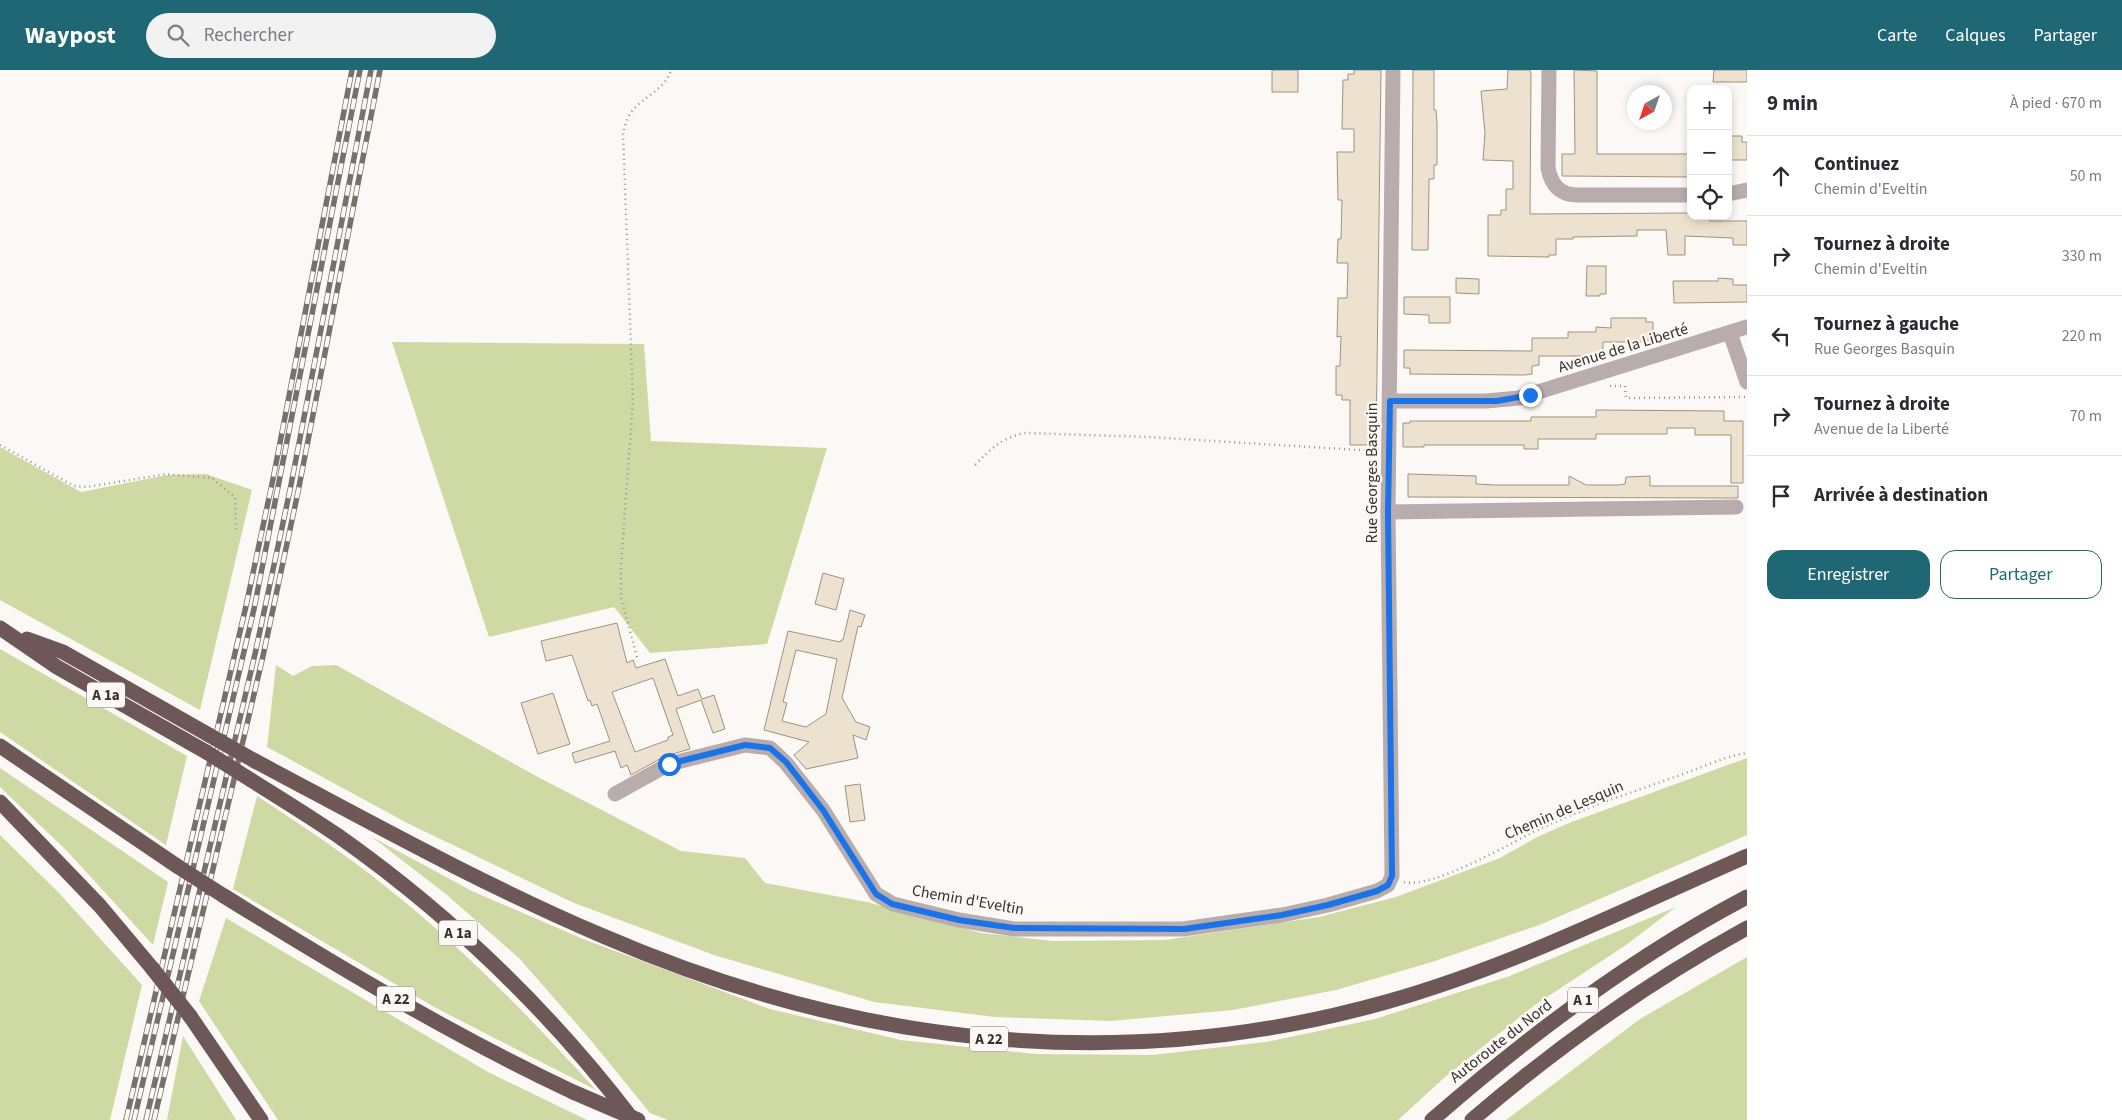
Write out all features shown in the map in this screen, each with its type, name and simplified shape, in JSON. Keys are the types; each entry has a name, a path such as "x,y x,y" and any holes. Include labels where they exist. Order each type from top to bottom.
{"highway":[{"name":"A 22","path":"3,630 63,652 255,761 488,884 605,937 657,958 769,996 854,1019 995,1040 1095,1043 1218,1036 1273,1027 1353,1010 1434,987 1524,954 1747,856"},
{"name":"A 1a","path":"3,630 57,667 208,753 362,854 511,980 555,1026 602,1080 633,1120"},
{"name":"A 22","path":"0,746 224,896 426,1017 573,1092 638,1120"},
{"path":"0,802 93,899 152,968 190,1016 260,1120"},
{"name":"Autoroute du Nord","path":"1432,1120 1518,1048 1562,1015 1657,950 1747,897"},
{"name":"A 1","path":"1472,1120 1537,1066 1583,1032 1667,975 1747,928"}],"street":[{"name":"Rue Georges Basquin","path":"1392,876 1388,512 1393,70"},
{"path":"1549,70 1548,168 1552,180 1558,189 1576,195 1687,195"},
{"path":"1732,193 1747,190"},
{"name":"Avenue de la Liberté","path":"1390,401 1508,400 1530,395 1747,327"},
{"path":"1730,333 1747,382"},
{"path":"1388,512 1736,507"},
{"name":"Chemin d'Eveltin","path":"615,794 669,764 745,745 770,748 786,762 823,810 876,894 892,904 959,920 1014,928 1184,929 1282,915 1328,905 1377,891 1388,885 1392,876"}],"path":[{"path":"637,657 621,598 621,564 633,401 623,133 633,110 660,89 668,80 671,70"},
{"path":"1595,374 1599,383 1615,387 1626,386 1626,398 1747,397"},
{"path":"975,466 994,445 1006,437 1024,433 1149,437 1389,452"},
{"path":"0,446 74,486 87,488 166,474 212,478 235,497 236,530"},
{"name":"Chemin de Lesquin","path":"1392,876 1401,882 1412,884 1437,878 1489,855 1544,827 1629,793 1747,753"}],"green space":[{"path":"392,342 644,344 651,441 827,448 767,644 650,653 614,607 489,637"},
{"path":"0,447 81,492 167,475 206,474 252,490 200,710 0,600"},
{"path":"0,649 187,756 166,845 0,732"},
{"path":"276,665 293,676 312,666 336,665 536,776 681,851 745,858 765,883 867,902 981,933 1053,941 1165,940 1319,917 1396,897 1500,858 1537,837 1569,823 1747,758 1747,835 1542,924 1432,962 1336,990 1233,1010 1110,1021 994,1017 874,1002 714,955 574,903 411,825 267,747"},
{"path":"0,768 168,882 153,945 67,851 0,787"},
{"path":"257,796 354,862 441,933 495,984 596,1090 436,1008 233,889"},
{"path":"0,835 59,893 142,985 110,1120 0,1120"},
{"path":"372,837 472,891 583,939 770,1009 901,1040 1036,1054 1152,1055 1266,1042 1375,1019 1507,977 1676,907 1626,945 1535,1005 1445,1077 1398,1120 668,1120 650,1113 589,1038 519,958 447,895"},
{"path":"226,918 488,1072 587,1120 278,1120 199,1001"},
{"path":"1747,957 1747,1120 1506,1120 1640,1019"},
{"path":"183,1036 235,1118 236,1120 167,1120"}],"building":[{"path":"1272,70 1298,70 1298,92 1272,92"},
{"path":"1354,70 1381,70 1376,445 1350,445 1350,400 1342,400 1342,395 1336,395 1336,366 1340,366 1341,336 1337,337 1338,298 1347,298 1348,263 1337,263 1338,239 1341,239 1342,200 1338,200 1337,152 1354,152 1354,129 1342,129 1343,80 1348,80 1348,74 1354,74"},
{"path":"1413,70 1434,70 1437,165 1434,165 1434,179 1429,179 1428,250 1412,250"},
{"path":"1508,70 1530,70 1530,214 1687,213 1687,220 1747,221 1747,245 1733,245 1733,238 1685,236 1685,255 1668,255 1666,230 1637,230 1637,236 1556,239 1556,255 1549,255 1549,257 1488,256 1488,215 1501,215 1501,210 1506,210 1506,189 1513,189 1513,161 1483,160 1485,133 1481,91 1507,89"},
{"path":"1574,70 1597,71 1597,154 1687,154 1687,177 1562,176 1562,154 1575,154"},
{"path":"1714,70 1747,70 1747,82 1713,82"},
{"path":"1732,136 1742,136 1742,142 1747,142 1747,160 1732,160"},
{"path":"1587,266 1606,266 1606,294 1586,296"},
{"path":"1456,278 1479,279 1479,294 1456,293"},
{"path":"1718,278 1733,279 1733,285 1747,285 1747,302 1674,303 1673,281 1718,281"},
{"path":"1404,297 1450,297 1450,323 1429,323 1429,315 1404,314"},
{"path":"1611,318 1646,318 1646,322 1653,322 1653,340 1646,340 1646,342 1603,342 1603,355 1596,356 1539,356 1539,365 1532,366 1532,374 1525,375 1410,374 1410,368 1404,368 1404,350 1532,351 1532,338 1568,338 1568,332 1596,332 1596,327 1611,328"},
{"path":"1596,410 1724,411 1724,421 1743,421 1743,483 1731,483 1731,435 1695,435 1695,428 1667,428 1667,434 1596,434 1596,439 1538,439 1538,449 1524,449 1524,445 1424,445 1424,447 1403,447 1403,423 1410,423 1410,421 1531,421 1531,417 1596,417"},
{"path":"1408,474 1476,476 1476,484 1495,485 1569,485 1569,476 1586,485 1619,485 1625,484 1626,477 1650,476 1650,486 1738,486 1738,498 1408,497"},
{"path":"823,573 844,579 836,610 815,604"},
{"path":"850,610 865,615 861,627 858,626 842,698 856,722 870,727 866,740 853,735 858,758 806,769 794,755 809,742 764,730 788,631 840,642 843,640","holes":["796,650 837,659 826,714 806,727 782,721 787,703 783,702"]},
{"path":"617,623 627,663 633,660 636,668 665,659 678,696 698,689 702,699 714,695 725,729 713,733 701,700 676,709 690,749 665,756 631,775 627,765 621,768 615,751 575,763 572,753 610,741 597,704 592,706 590,700 588,701 572,655 546,661 541,641","holes":["653,678 673,735 668,737 668,740 635,752 612,692"]},
{"path":"553,693 570,744 538,754 521,703"},
{"path":"860,784 865,820 850,822 845,786"}],"railway":[{"path":"126,1120 246,606 273,479 352,70"},
{"path":"134,1120 254,609 360,70"},
{"path":"146,1120 255,654 290,490 371,70"},
{"path":"154,1120 263,656 298,492 380,70"}],"route":[{"path":"669,764 745,745 770,748 786,762 823,810 876,894 892,904 959,920 1014,928 1184,929 1282,915 1328,905 1377,891 1388,885 1392,876 1388,512 1390,401 1497,401 1530,395"}]}
